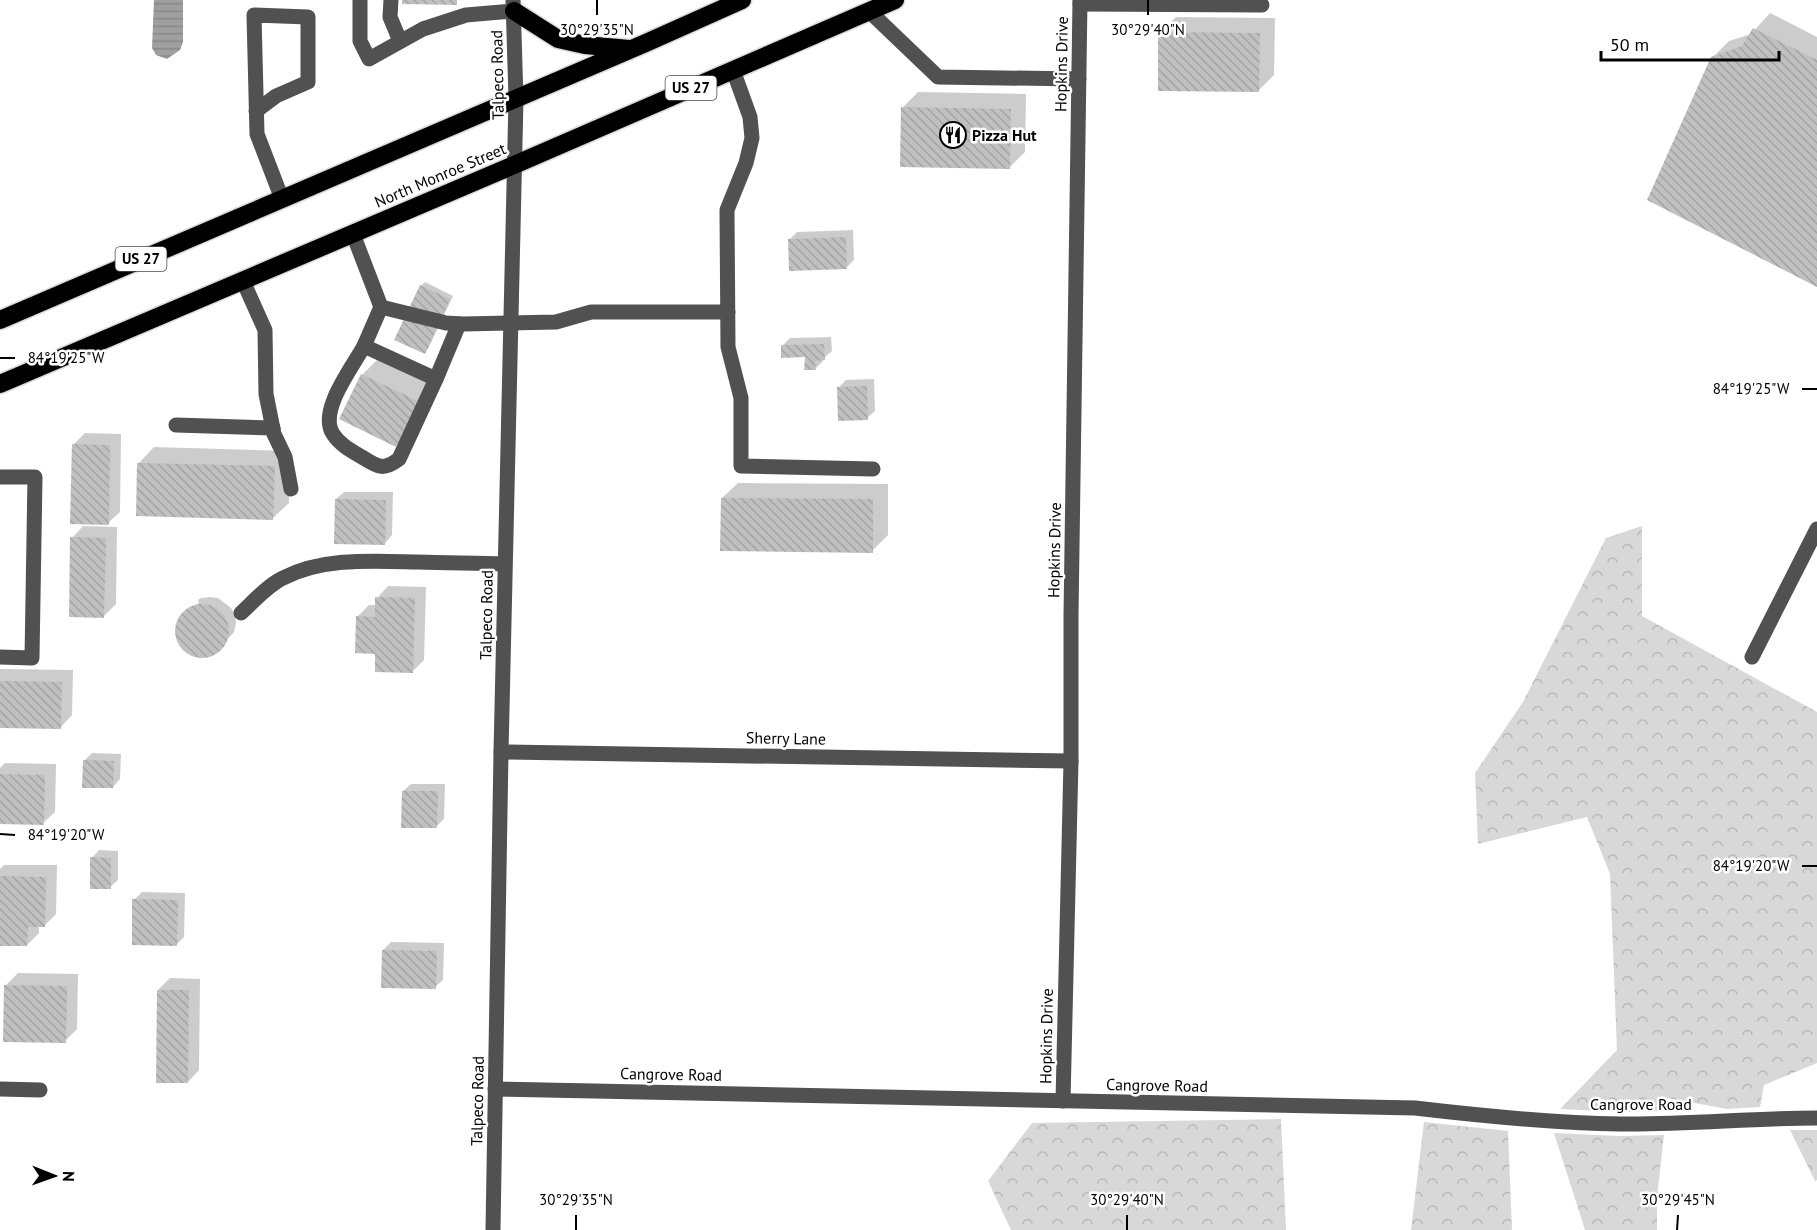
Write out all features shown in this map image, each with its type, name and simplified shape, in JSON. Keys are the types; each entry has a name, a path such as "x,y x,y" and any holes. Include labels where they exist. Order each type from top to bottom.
{"highway":[{"name":"US 27","path":"0,320 742,0"},
{"name":"North Monroe Street","path":"0,384 895,0"},
{"path":"514,5 558,39 585,45 630,50"}],"street":[{"path":"360,0 360,41 369,59 423,29 466,15 514,5"},
{"path":"390,0 390,17 400,41"},
{"path":"1080,2 1223,2 1262,5"},
{"name":"Hopkins Drive","path":"1063,1101 1071,761 1080,2"},
{"name":"Talpeco Road","path":"493,1230 516,99 514,5"},
{"path":"869,11 938,77 1079,79"},
{"path":"256,111 276,96 308,82 308,17 254,15 256,111 257,134 282,199"},
{"path":"733,70 750,117 752,138 746,163 727,210 728,347 741,398 741,466 873,469"},
{"path":"353,234 381,307 364,346 329,413 329,425 340,443 375,465 384,467 399,459 459,324"},
{"path":"243,281 265,330 266,394 273,428 285,457 291,489"},
{"path":"381,307 459,324 556,322 591,312 728,312"},
{"path":"364,346 436,379"},
{"path":"176,425 273,428"},
{"path":"0,477 35,477 32,658 0,657"},
{"path":"1752,657 1817,529"},
{"path":"241,613 283,578 307,569 366,560 505,564"},
{"name":"Sherry Lane","path":"501,752 1071,761"},
{"path":"0,1089 40,1090"},
{"name":"Cangrove Road","path":"495,1089 1415,1108 1507,1119 1620,1124 1817,1118"}],"green space":[{"path":"1642,526 1642,616 1817,712 1817,1063 1764,1085 1760,1107 1727,1109 1668,1098 1667,1111 1620,1112 1560,1109 1617,1050 1610,874 1587,817 1478,844 1475,773 1523,702 1606,538"},
{"path":"1281,1119 1286,1230 1011,1230 988,1181 1032,1123"},
{"path":"1424,1122 1508,1131 1512,1230 1411,1230"},
{"path":"1790,1130 1817,1130 1817,1180 1815,1181"},
{"path":"1554,1133 1619,1136 1664,1135 1657,1197 1657,1230 1585,1230"}],"shaded area":[{"path":"154,0 183,0 183,42 180,50 167,59 156,55 152,48"}],"building":[{"path":"402,0 457,0 457,5 402,4"},
{"path":"1753,28 1817,60 1817,287 1647,200 1711,57 1742,46"},
{"path":"1158,32 1260,33 1259,92 1158,91"},
{"path":"901,107 1011,109 1010,169 900,167"},
{"path":"846,237 847,269 789,271 788,239"},
{"path":"420,285 450,299 425,354 394,340"},
{"path":"824,344 825,360 815,361 816,370 804,370 805,357 781,358 781,345"},
{"path":"361,374 418,401 396,447 339,419"},
{"path":"867,386 868,420 838,421 837,387"},
{"path":"72,444 110,445 109,525 70,524"},
{"path":"137,463 275,466 273,520 136,516"},
{"path":"721,498 873,499 873,553 720,551"},
{"path":"335,499 386,500 385,545 334,544"},
{"path":"70,537 106,538 104,618 69,617"},
{"path":"375,597 415,598 413,673 375,672 375,654 355,653 356,616 375,617"},
{"path":"197,604 207,604 217,608 225,616 229,631 225,646 217,654 207,658 197,658 187,654 179,646 175,636 175,626 179,616 187,608"},
{"path":"0,681 62,682 61,729 0,728"},
{"path":"83,760 114,761 113,788 82,788"},
{"path":"0,774 45,775 44,825 0,824"},
{"path":"402,791 438,791 437,828 401,828"},
{"path":"90,857 111,858 111,889 90,889"},
{"path":"0,876 46,877 45,927 28,927 27,946 0,946"},
{"path":"132,899 178,900 177,946 132,945"},
{"path":"382,950 437,951 436,989 381,988"},
{"path":"4,985 67,986 66,1043 3,1042"},
{"path":"157,990 189,990 188,1083 156,1083"}],"place":[{"name":"Pizza Hut","path":"953,135"}]}
